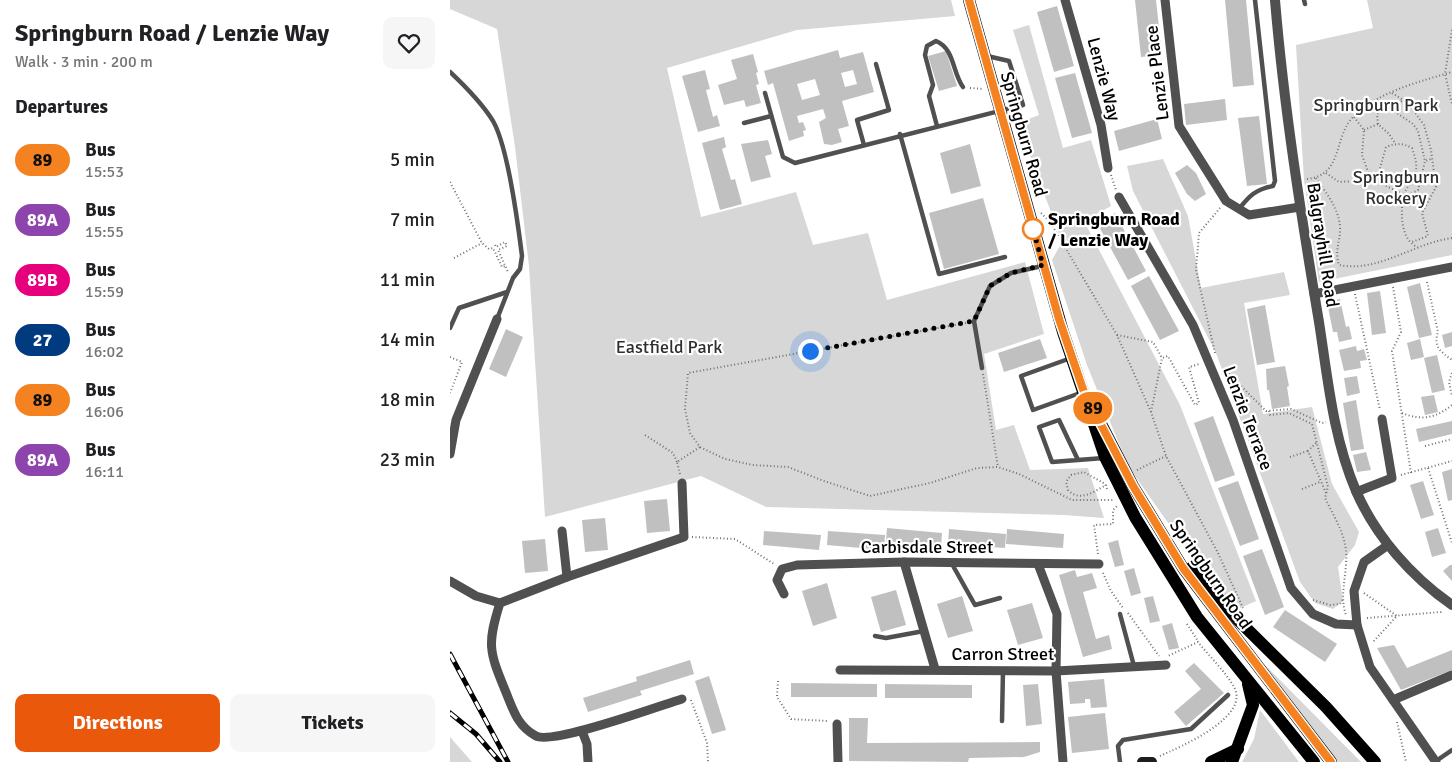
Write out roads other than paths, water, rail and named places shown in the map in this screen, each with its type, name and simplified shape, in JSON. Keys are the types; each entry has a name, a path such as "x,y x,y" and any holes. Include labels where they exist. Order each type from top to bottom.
{"main road":[{"name":"Springburn Road","path":"968,0 998,110 1071,358 1106,458 1135,517 1188,602 1247,680 1314,762"},
{"name":"Springburn Road","path":"1084,392 1162,536 1203,597 1298,717 1330,762"},
{"path":"1162,536 1238,620 1326,707 1375,762"},
{"path":"1232,762 1253,705 1247,680"},
{"path":"1211,762 1238,749"},
{"path":"1142,762 1150,762"}],"street":[{"name":"Lenzie Way","path":"1065,0 1101,125 1108,168"},
{"name":"Lenzie Place","path":"1164,0 1179,126 1226,201 1249,215 1300,207"},
{"name":"Balgrayhill Road","path":"1275,0 1282,87 1334,421 1341,451 1356,492 1388,545 1423,582 1451,604"},
{"name":"Lenzie Terrace","path":"1119,196 1193,325 1233,420 1291,588 1313,614 1336,624 1354,623"},
{"path":"1314,294 1452,267"},
{"path":"450,454 456,420 496,319"},
{"path":"1356,492 1392,478 1382,419"},
{"path":"450,581 476,596 500,603 567,577 684,537 682,483"},
{"path":"562,531 567,577"},
{"path":"1388,545 1364,562 1354,589 1354,623 1370,668 1436,762"},
{"path":"904,562 935,669"},
{"name":"Carbisdale Street","path":"784,594 777,580 782,569 797,565 904,562 1099,564"},
{"path":"1038,564 1057,614 1056,670 1063,762"},
{"path":"500,603 490,633 493,661 519,724 538,738 555,737 582,731 682,699"},
{"name":"Carron Street","path":"840,670 1056,670 1134,668 1166,665"},
{"path":"1393,700 1452,675"},
{"path":"837,724 838,762"},
{"path":"582,731 587,744 588,762"}],"lane":[{"path":"1239,209 1250,194 1261,188 1273,186 1276,181 1254,0"},
{"path":"937,126 929,96 933,85 925,55 927,46 936,41 944,44 949,50 957,80 963,87"},
{"path":"765,93 783,157 795,163 900,134 1023,105 1009,61 983,55"},
{"path":"864,145 857,120 889,110 876,64"},
{"path":"450,72 473,93 493,122 503,147 522,256 520,269 512,278 496,319"},
{"path":"744,123 771,116"},
{"path":"900,134 939,274 1004,257"},
{"path":"982,368 974,321 990,286 1011,273 1043,265"},
{"path":"450,328 459,308 507,292"},
{"path":"1071,358 1021,376 1033,410 1084,392"},
{"path":"1078,460 1059,420 1039,427 1052,462 1106,458"},
{"path":"951,562 974,605 1000,598"},
{"path":"1120,614 1134,668"},
{"path":"875,636 886,638 924,631"},
{"path":"1002,721 1004,670"},
{"path":"1120,762 1118,746 1123,740 1191,729 1228,695"},
{"path":"1436,762 1452,750"}],"railway":[{"path":"450,654 508,762"},
{"path":"450,713 476,734 500,762"}],"place":[{"name":"Springburn Road / Lenzie Way","path":"1033,229"}],"park label":[{"name":"Springburn Park","path":"1376,105"},
{"name":"Springburn Rockery","path":"1396,187"},
{"name":"Eastfield Park","path":"669,347"}]}
